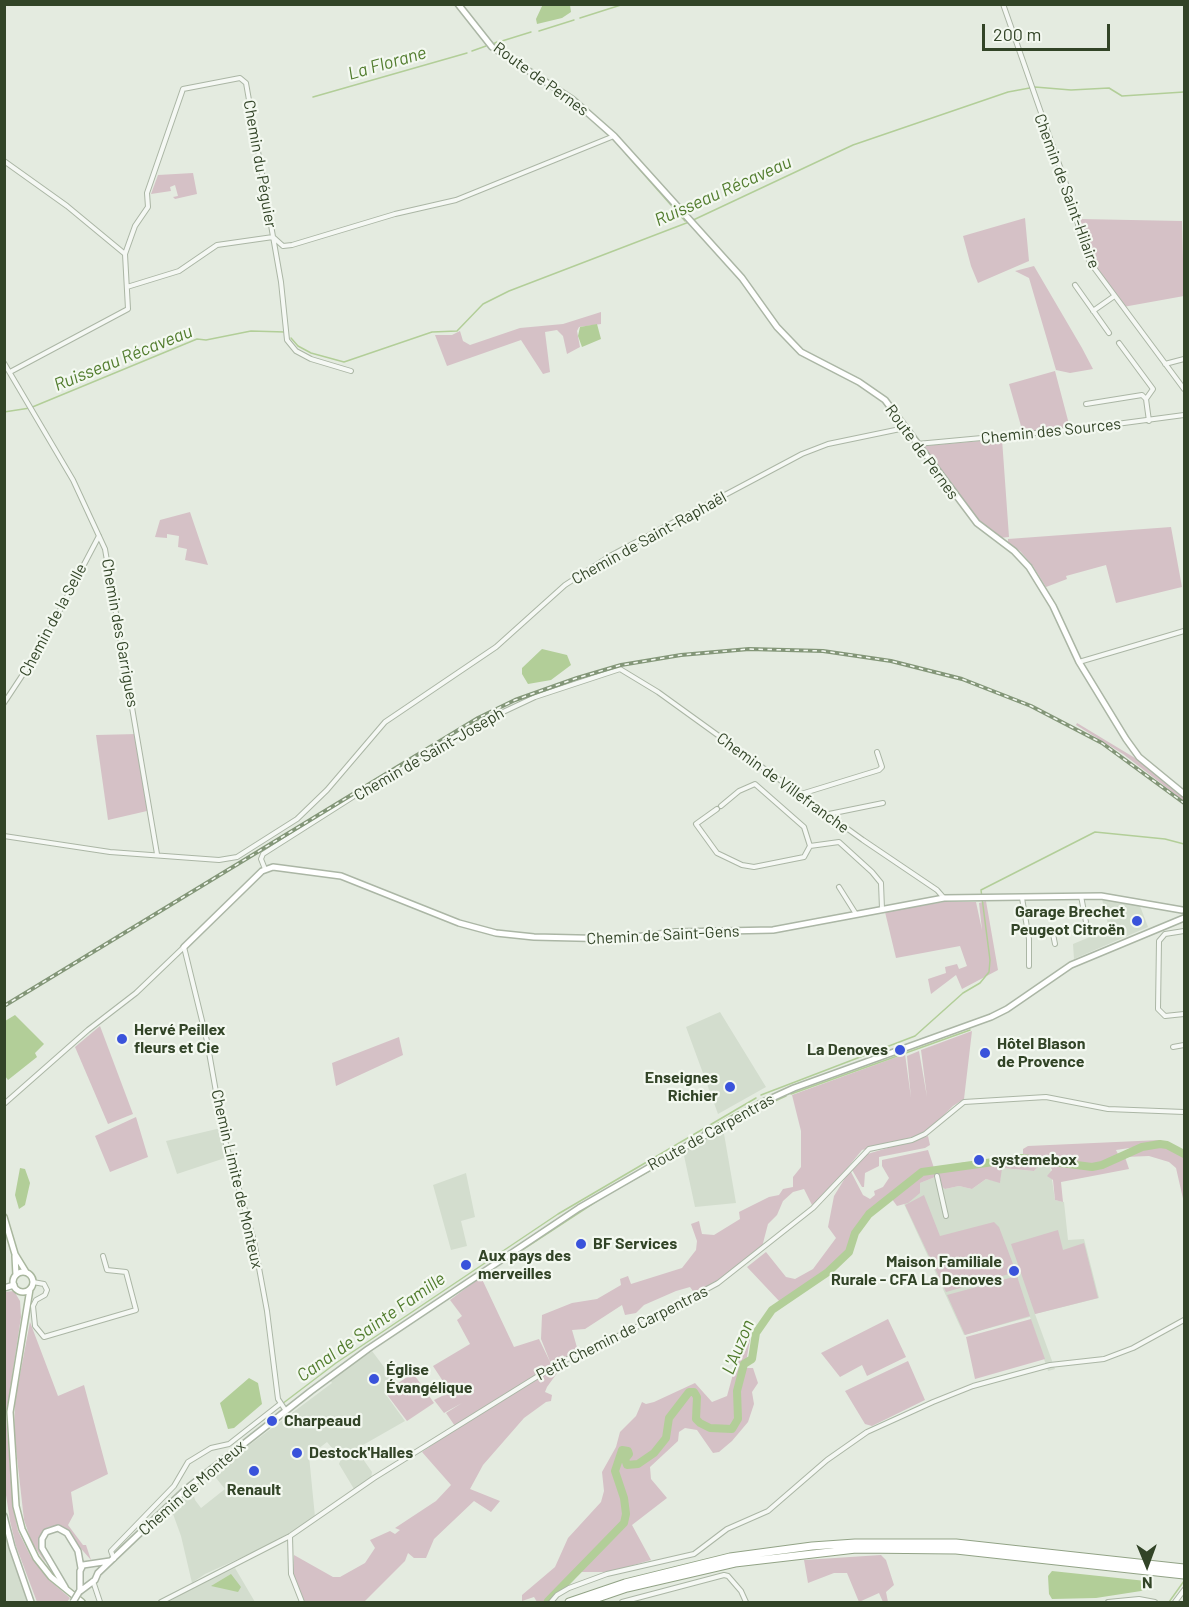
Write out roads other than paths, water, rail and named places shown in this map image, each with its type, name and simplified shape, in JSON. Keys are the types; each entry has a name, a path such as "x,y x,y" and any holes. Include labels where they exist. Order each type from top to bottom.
{"highway":[{"path":"569,1602 686,1566 761,1552 834,1544 956,1543 1185,1568"},
{"path":"586,1602 627,1588 735,1563 856,1549 956,1550 1185,1575"}],"street":[{"name":"Route de Pernes","path":"458,4 492,47 572,99 614,136 689,222 742,278 777,327 801,352 878,394 977,523 1014,550 1029,567 1053,606 1079,662 1139,757 1185,794"},
{"name":"Chemin de Saint-Hilaire","path":"1003,4 1066,184 1089,261 1113,297 1185,389"},
{"name":"Chemin du Péguier","path":"10,372 125,311 129,304 125,254 135,226 148,207 147,192 183,89 240,78 246,83 288,328 287,340 296,351 311,359 351,371"},
{"name":"Chemin du Péguier","path":"273,237 283,246 292,245 395,214 456,200 614,136"},
{"path":"4,161 68,206 125,254"},
{"name":"Chemin du Péguier","path":"126,287 179,271 217,245 273,237"},
{"path":"1075,285 1109,333"},
{"path":"1093,311 1113,297"},
{"path":"1119,343 1154,389 1146,399"},
{"path":"1165,364 1185,358"},
{"name":"Chemin des Garrigues","path":"4,363 73,480 105,549 157,854"},
{"path":"1086,404 1142,395 1146,399 1149,421"},
{"name":"Chemin des Sources","path":"917,444 1149,421 1185,415"},
{"name":"Chemin de Saint-Raphaël","path":"157,854 219,860 237,856 297,819 327,790 385,722 496,647 574,579 610,556 802,454 828,444 906,428"},
{"name":"Chemin de la Selle","path":"4,703 39,650 99,536"},
{"path":"1079,662 1185,631"},
{"name":"Chemin de Villefranche","path":"620,669 658,692 938,890 944,898"},
{"name":"Chemin de Saint-Joseph","path":"265,868 261,859 263,854 392,772 467,729 535,697 620,669"},
{"path":"801,794 879,770 882,767 877,752"},
{"path":"755,784 804,827 810,846 804,857 754,867 742,865 717,853 696,824 739,791 755,784"},
{"path":"828,814 883,803"},
{"path":"4,836 110,852 157,854"},
{"path":"810,846 839,842 881,883 882,909"},
{"path":"4,1104 88,1030 136,993 265,868"},
{"name":"Chemin de Saint-Gens","path":"265,868 296,868 341,876 459,923 496,933 534,937 619,939 675,932 773,930 944,898 1101,896 1183,910 1184,919"},
{"path":"838,886 856,914"},
{"path":"1081,897 1086,922"},
{"path":"1022,898 1029,939 1029,966"},
{"name":"Route de Carpentras","path":"275,1419 368,1349 579,1208 749,1109 794,1088 991,1017 1007,1010 1071,965 1184,919"},
{"path":"1185,931 1165,934 1159,941 1158,1010 1165,1016 1185,1014"},
{"path":"1053,934 1055,944"},
{"name":"Chemin Limite de Monteux","path":"184,947 207,1041 224,1137 254,1241 280,1404"},
{"path":"1173,1047 1185,1046"},
{"name":"Petit Chemin de Carpentras","path":"161,1602 290,1536 374,1478 559,1363 633,1329 718,1284 813,1208 869,1149 912,1140 925,1134 964,1102 1046,1097 1107,1109 1185,1112"},
{"path":"937,1176 946,1216"},
{"path":"4,1217 15,1254 14,1285"},
{"path":"15,1254 26,1272 31,1275 33,1282 25,1311 10,1412 16,1506 26,1538 36,1557 67,1591 82,1602"},
{"path":"33,1282 44,1284 47,1290 33,1306 35,1326 40,1335 44,1337 136,1310 126,1272 107,1270 103,1256"},
{"path":"16,1275 26,1272"},
{"path":"4,1288 14,1285"},
{"path":"14,1285 19,1291 25,1311"},
{"path":"19,1291 30,1289"},
{"path":"551,1602 557,1595 569,1588 608,1574 694,1554 727,1529 768,1511 827,1460 867,1432 933,1402 973,1386 1050,1365 1104,1359 1133,1348 1185,1320"},
{"path":"81,1568 113,1560 111,1551 174,1486 188,1462 212,1448 229,1444 280,1404 286,1411"},
{"name":"Chemin de Monteux","path":"98,1573 163,1509 275,1419"},
{"path":"4,1516 14,1554 31,1601"},
{"path":"67,1591 45,1555 42,1539 48,1531 61,1529 98,1573 79,1591"},
{"path":"290,1536 291,1574 302,1602"},
{"path":"73,1602 79,1591 81,1577 78,1551"},
{"path":"622,1602 719,1575 728,1576 746,1602"},
{"path":"81,1577 91,1581 100,1602"},
{"path":"1175,1602 1185,1590"},
{"path":"1108,1602 1139,1599 1155,1602"}],"waterway":[{"name":"La Florane","path":"580,18 624,4"},
{"path":"539,31 574,20"},
{"path":"502,41 531,32"},
{"name":"La Florane","path":"493,44 497,42"},
{"name":"La Florane","path":"472,51 486,46"},
{"path":"495,51 533,77"},
{"name":"La Florane","path":"313,97 467,53"},
{"name":"Ruisseau Récaveau","path":"291,338 298,346 311,353 344,362 432,332 457,331 483,304 509,291 689,222 853,145 1008,92 1035,87 1071,90 1109,88 1122,96 1184,92"},
{"path":"626,154 685,221"},
{"name":"Ruisseau Récaveau","path":"4,412 30,408 197,339 206,340 251,331 285,332"},
{"name":"Canal de Sainte Famille","path":"761,1095 915,1036 963,993 980,983 989,972 990,960 981,890 1095,832 1165,839 1184,844"},
{"path":"791,1094 970,1030"},
{"path":"764,1106 786,1096"},
{"name":"Canal de Sainte Famille","path":"282,1404 336,1363 558,1214 756,1098"},
{"path":"737,1120 760,1108"},
{"name":"Canal de Sainte Famille","path":"703,1132 738,1112"},
{"path":"724,1127 730,1124"},
{"name":"L'Auzon","path":"548,1601 624,1523 626,1514 624,1498 615,1471 622,1450 628,1451 629,1454 625,1459 627,1465 638,1464 654,1453 666,1438 669,1418 689,1392 694,1392 697,1397 696,1419 700,1423 710,1428 732,1429 738,1419 737,1391 744,1364 752,1359 756,1333 772,1310 828,1272 849,1252 855,1233 869,1214 922,1172 1022,1158 1092,1167 1102,1165 1142,1147 1160,1144 1184,1154"},
{"path":"626,1184 683,1152"},
{"path":"516,1254 603,1197"},
{"name":"Canal de Sainte Famille","path":"228,1446 267,1417"},
{"name":"Canal de Sainte Famille","path":"118,1547 125,1539"},
{"path":"1169,1602 1184,1581"}],"railway":[{"path":"4,1006 478,718 515,700 621,665 681,655 749,649 823,651 891,661 962,679 1031,706 1102,743 1184,803"}],"place":[{"name":"Garage Brechet Peugeot Citroën","path":"1137,921"},
{"name":"Hervé Peillex fleurs et Cie","path":"122,1039"},
{"name":"La Denoves","path":"900,1050"},
{"name":"Hôtel Blason de Provence","path":"985,1053"},
{"name":"Enseignes Richier","path":"730,1087"},
{"name":"systemebox","path":"979,1160"},
{"name":"BF Services","path":"581,1244"},
{"name":"Aux pays des merveilles","path":"466,1265"},
{"name":"Maison Familiale Rurale - CFA La Denoves","path":"1014,1271"},
{"name":"Église Évangélique","path":"374,1379"},
{"name":"Charpeaud","path":"272,1421"},
{"name":"Destock'Halles","path":"297,1453"},
{"name":"Renault","path":"254,1471"}]}
